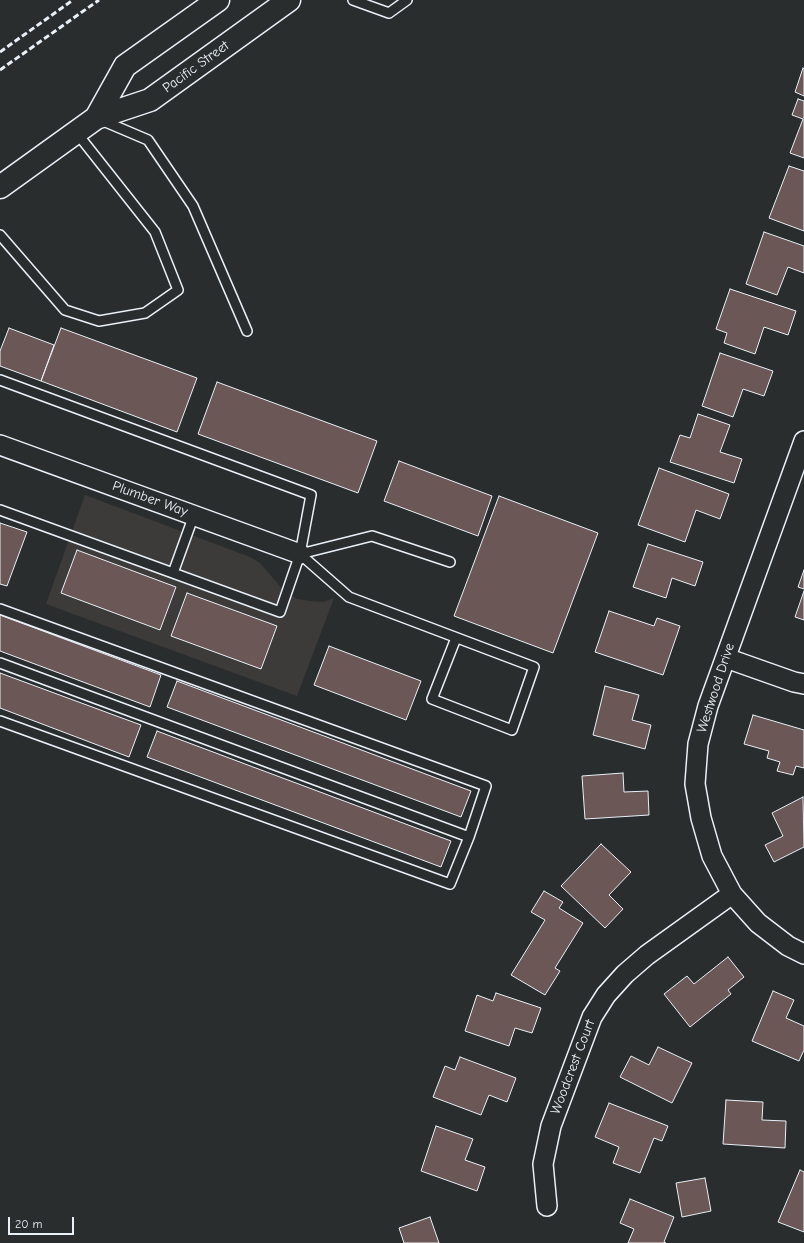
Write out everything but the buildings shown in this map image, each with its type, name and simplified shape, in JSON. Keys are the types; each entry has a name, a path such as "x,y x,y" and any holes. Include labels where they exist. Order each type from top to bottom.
{"main road":[{"name":"Pacific Street","path":"96,118 125,66 218,0"},
{"name":"Pacific Street","path":"0,187 96,118 150,100 289,0"}],"street":[{"name":"Westwood Drive","path":"804,441 708,706 700,736 695,784 701,818 712,856 732,894 758,923 788,946 804,954"},
{"name":"Plumber Way","path":"0,445 300,554"},
{"path":"726,658 794,682 804,684"},
{"name":"Woodcrest Court","path":"547,1206 543,1164 551,1126 592,1017 606,995 625,974 647,955 732,894"}],"lane":[{"path":"353,0 389,13 407,0"},
{"path":"96,118 148,140 193,206 247,331"},
{"path":"0,235 65,310 99,321 145,313 178,290 156,232 76,132"},
{"path":"0,380 312,495 300,554 280,612 0,510"},
{"path":"173,573 194,515"},
{"path":"300,554 372,536 450,562"},
{"path":"300,554 348,597 534,667 512,730 432,700 456,638"},
{"path":"0,610 486,786 469,836 450,884 0,721"},
{"path":"0,662 469,836"}],"shaded area":[{"path":"85,495 250,557 260,563 283,590 297,599 324,602 334,598 297,696 46,604"}],"railway":[{"path":"0,52 73,0"},
{"path":"0,70 99,0"}]}
